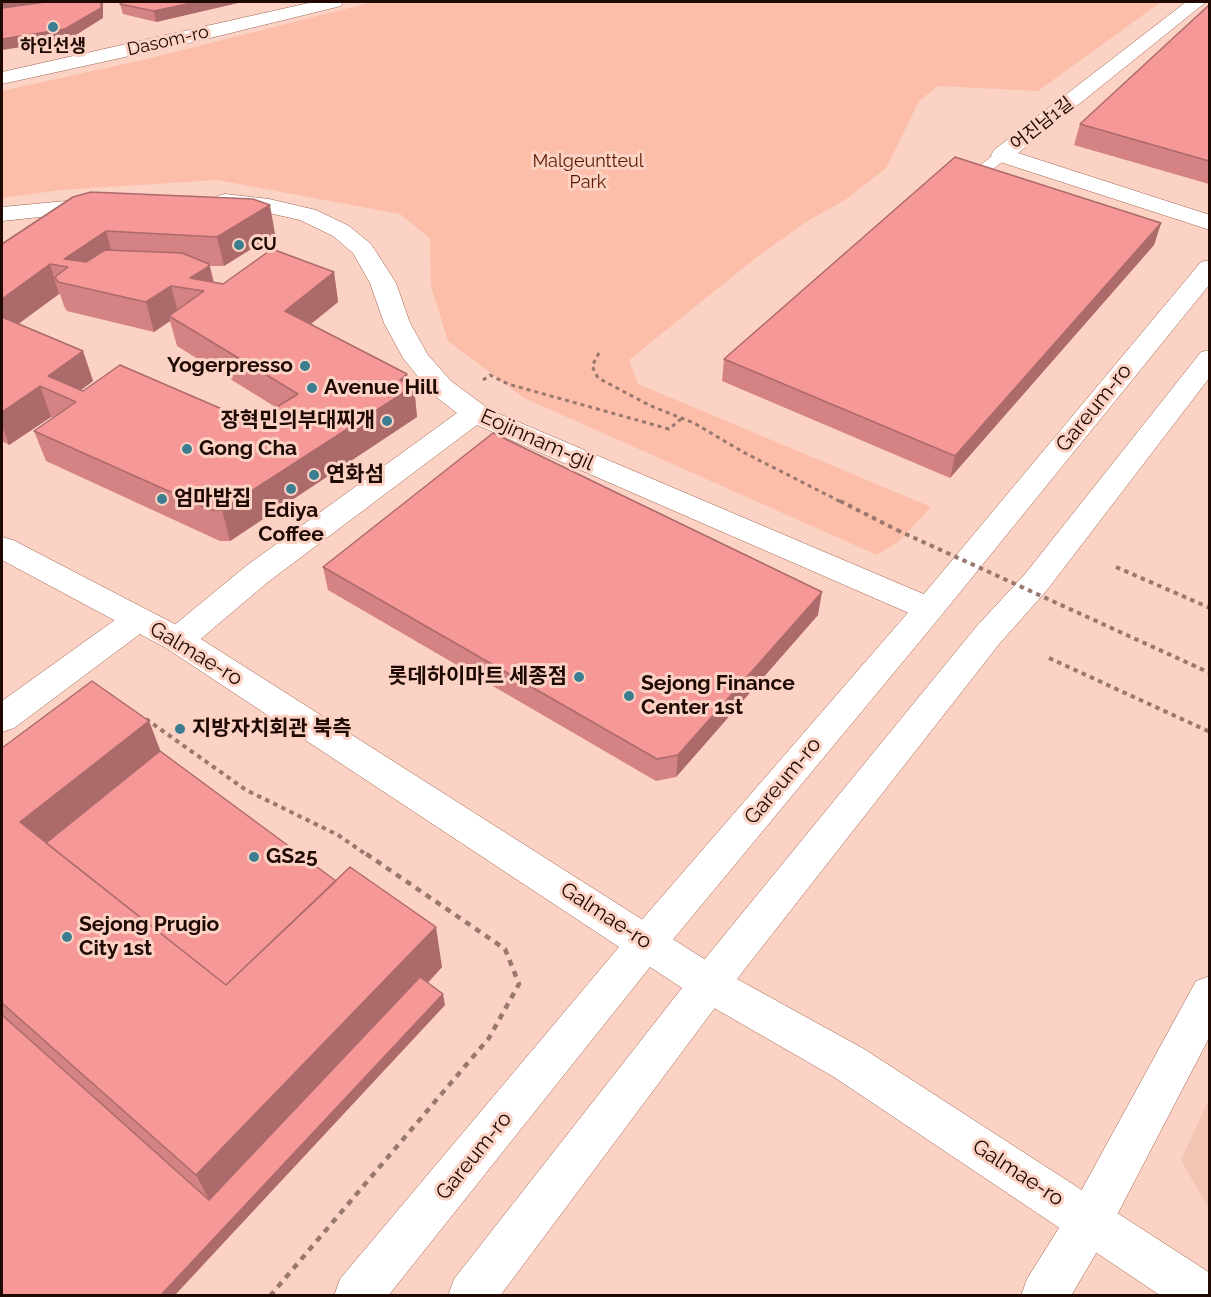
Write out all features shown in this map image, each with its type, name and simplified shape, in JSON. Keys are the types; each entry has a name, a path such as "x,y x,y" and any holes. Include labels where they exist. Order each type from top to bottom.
{"street":[{"name":"Dasom-ro","path":"2,78 198,35 334,2"},
{"name":"어진남1길","path":"1002,155 1197,2"},
{"name":"어진남1길","path":"1002,155 1209,223"},
{"name":"Eojinnam-gil","path":"200,200 279,208 308,215 342,231 362,249 383,283 397,323 416,358 441,387 465,406 930,609"},
{"path":"2,214 118,203"},
{"path":"37,231 71,207"},
{"name":"Gareum-ro","path":"357,1296 431,1209 647,942 930,609 1209,267"},
{"path":"471,1296 709,984 988,635 1036,582 1209,358"},
{"path":"178,640 256,574 465,406"},
{"name":"Galmae-ro","path":"2,547 178,640 709,984 849,1063 1203,1296"},
{"path":"2,719 137,620"},
{"path":"1044,1296 1090,1220 1209,994"}],"lane":[{"path":"967,183 1002,155"}],"path":[{"path":"599,353 592,366 598,378 651,406 694,423 743,452 897,530 1209,673"},
{"path":"465,406 490,375 508,384 669,429 682,419"},
{"path":"1116,567 1209,608"},
{"path":"1049,658 1209,732"},
{"path":"137,713 246,790 338,835 505,949 519,984 489,1038 270,1296"}],"shaded area":[{"path":"1209,1099 1209,1205 1205,1202 1181,1160"}],"green space":[{"name":"Malgeuntteul Park","path":"373,2 1161,2 1038,91 938,86 919,101 886,168 845,200 809,220 757,257 629,360 638,384 931,507 898,542 877,555 524,398 448,341 431,286 430,238 400,214 217,180 61,190 2,198 2,91 147,59"}],"building":[{"path":"46,2 101,2 101,8 65,29 2,39 2,8"},
{"path":"122,2 196,2 154,11 120,4"},
{"path":"1209,5 1209,161 1080,124"},
{"path":"955,157 1161,223 955,456 724,359"},
{"path":"91,192 253,199 270,205 217,237 106,231 64,259 86,262 105,250 182,253 209,264 208,267 190,278 223,284 272,249 334,272 285,311 407,374 400,380 414,386 222,510 211,510 34,431 76,402 40,386 2,412 2,317 83,351 48,376 83,391 120,365 252,422 298,394 169,316 204,291 171,286 146,302 58,282 55,277 68,267 50,264 2,299 2,244 73,197"},
{"name":"Sejong Finance Center 1st","path":"493,433 822,592 678,755 657,759 323,567"},
{"name":"Sejong Prugio City 1st","path":"92,681 149,721 20,822 226,985 350,867 436,927 196,1175 2,1003 2,748"},
{"path":"160,751 336,881 226,985 46,843"},
{"path":"420,977 443,994 160,1296 2,1296 2,1015 209,1200"}],"place":[{"name":"하인선생","path":"53,27"},
{"name":"CU","path":"239,245"},
{"name":"Yogerpresso","path":"305,366"},
{"name":"Avenue Hill","path":"312,388"},
{"name":"장혁민의부대찌개","path":"387,421"},
{"name":"Gong Cha","path":"187,449"},
{"name":"연화섬","path":"314,475"},
{"name":"Ediya Coffee","path":"291,489"},
{"name":"엄마밥집","path":"162,499"},
{"name":"롯데하이마트 세종점","path":"579,677"},
{"name":"Sejong Finance Center 1st","path":"629,696"},
{"name":"지방자치회관 북측","path":"180,729"},
{"name":"GS25","path":"254,857"},
{"name":"Sejong Prugio City 1st","path":"67,937"}]}
